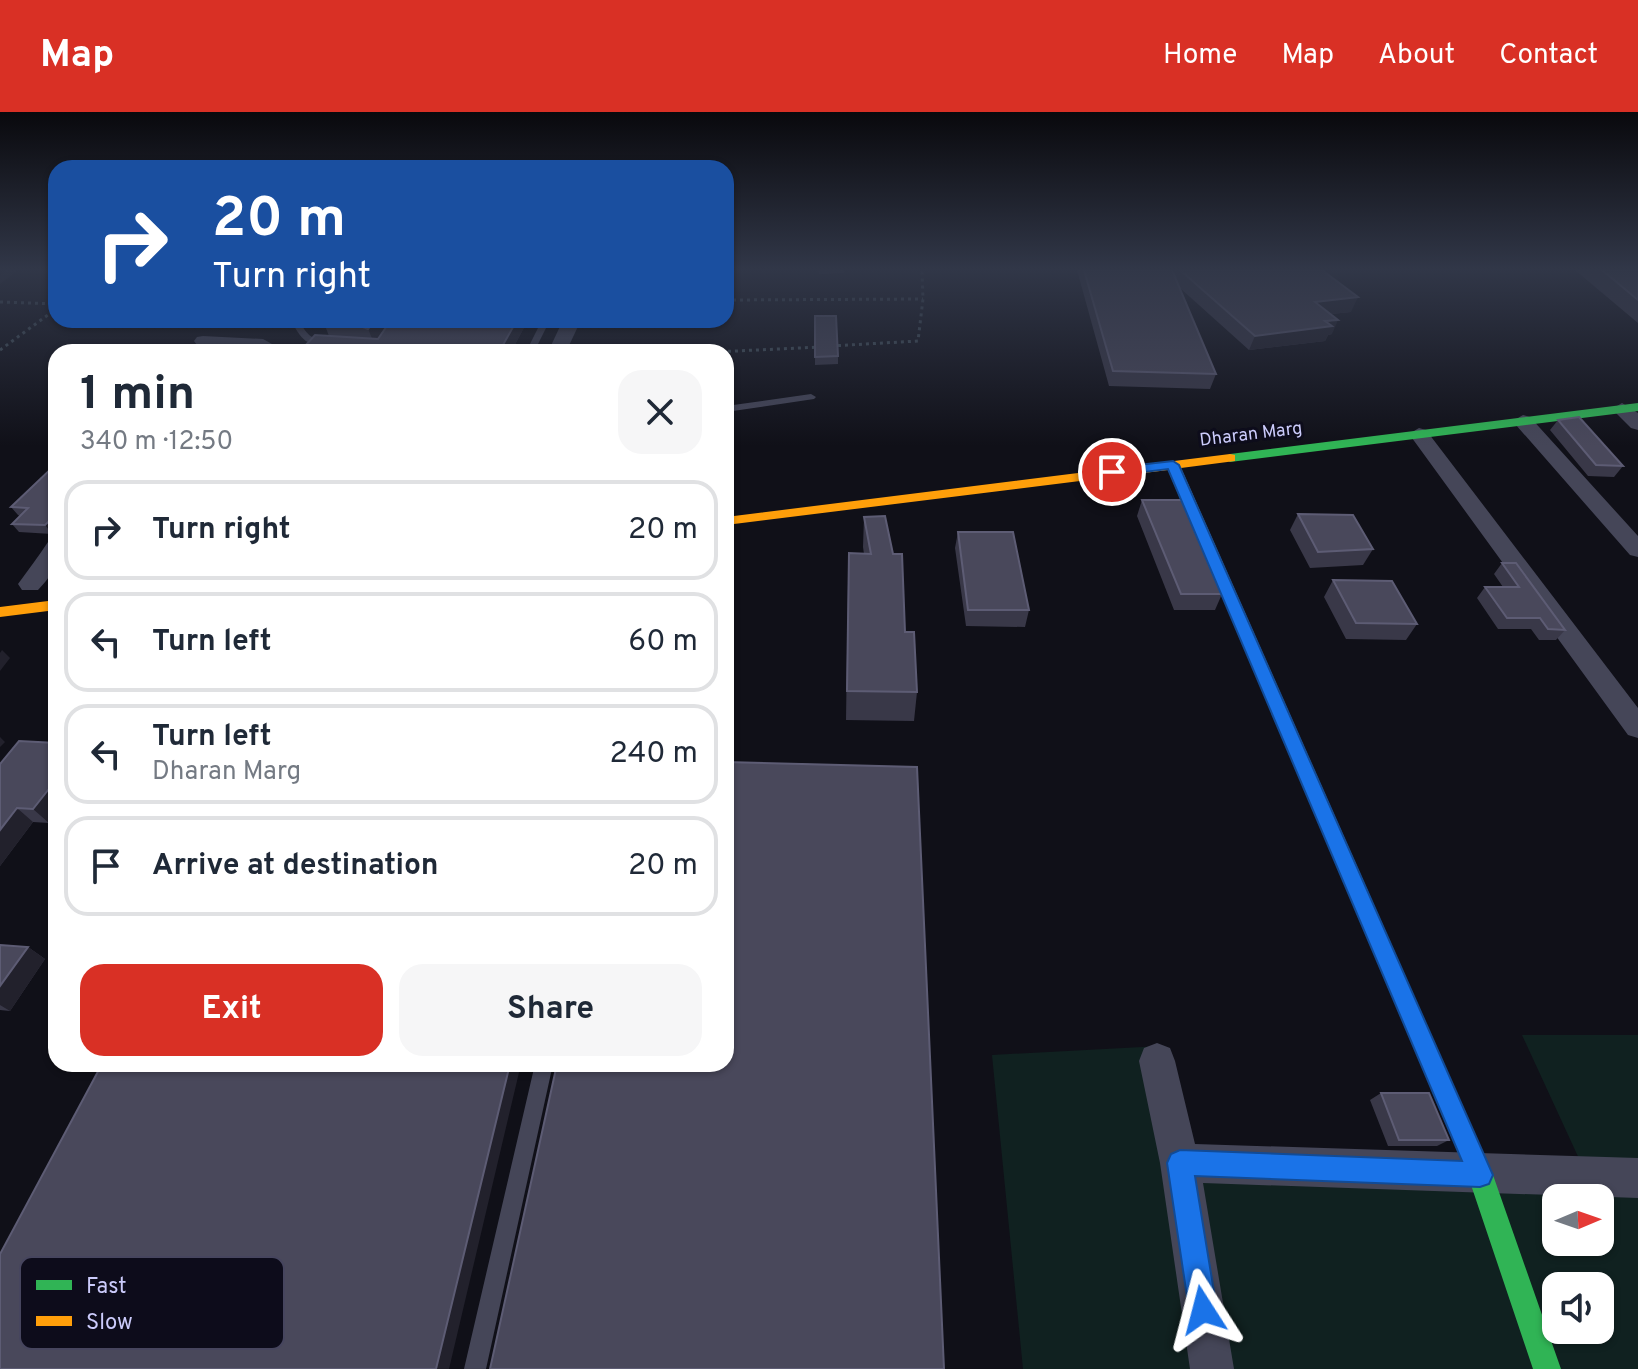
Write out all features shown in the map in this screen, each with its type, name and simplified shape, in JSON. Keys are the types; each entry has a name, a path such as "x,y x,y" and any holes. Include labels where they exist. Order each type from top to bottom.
{"main road":[{"name":"Dharan Marg","path":"734,520 1630,408"},
{"path":"1173,465 1480,1175 1547,1369"},
{"path":"22,585 48,582"},
{"path":"3,617 48,607"}],"street":[{"path":"215,329 203,341 263,344"},
{"path":"1630,408 1638,424"},
{"path":"1523,421 1638,550"},
{"path":"1419,434 1638,728"},
{"path":"22,585 44,570 48,562"},
{"path":"1157,1061 1180,1163 1212,1369"},
{"path":"1180,1163 1638,1178"}],"lane":[{"path":"310,344 337,344"},
{"path":"734,408 811,397"},
{"path":"475,1369 542,1072"}],"path":[{"path":"0,350 28,329"},
{"path":"734,351 918,341 919,329"}],"shaded area":[{"path":"1522,1035 1638,1035 1638,1369 1023,1369 992,1055 1161,1046 1180,1163 1587,1176"}],"building":[{"path":"385,329 512,329 504,344 307,344 315,335 378,339"},
{"path":"815,329 837,329 838,356 815,357"},
{"path":"1101,329 1197,329 1216,374 1113,371"},
{"path":"1247,329 1312,329 1255,336"},
{"path":"1579,417 1623,466 1596,465 1558,420"},
{"path":"48,472 48,522 45,525 12,524 28,508 11,507"},
{"path":"1142,500 1182,500 1222,594 1181,594"},
{"path":"1298,514 1353,515 1373,549 1318,552"},
{"path":"885,516 893,554 902,554 905,632 914,632 917,692 847,691 849,553 871,554 864,517"},
{"path":"958,532 1013,532 1029,610 968,610"},
{"path":"1502,563 1516,563 1565,630 1548,629 1540,618 1507,618 1485,587 1519,587"},
{"path":"1333,580 1392,581 1417,624 1356,623"},
{"path":"19,741 48,743 48,790 33,809 17,808 0,830 0,764"},
{"path":"734,762 917,767 944,1369 490,1369 555,1072 734,1072"},
{"path":"0,945 28,947 0,986"},
{"path":"98,1072 508,1072 436,1369 0,1369 0,1254"},
{"path":"1381,1093 1429,1093 1449,1140 1399,1140"}],"traffic: fast":[{"path":"1230,458 1638,407"},
{"path":"1353,880 1480,1175 1547,1369"}],"traffic: slow":[{"path":"734,520 1230,458"},
{"path":"1173,465 1353,880"},
{"path":"0,612 48,606"}],"route":[{"path":"1112,472 1173,465 1480,1175 1180,1163 1203,1310"}]}
